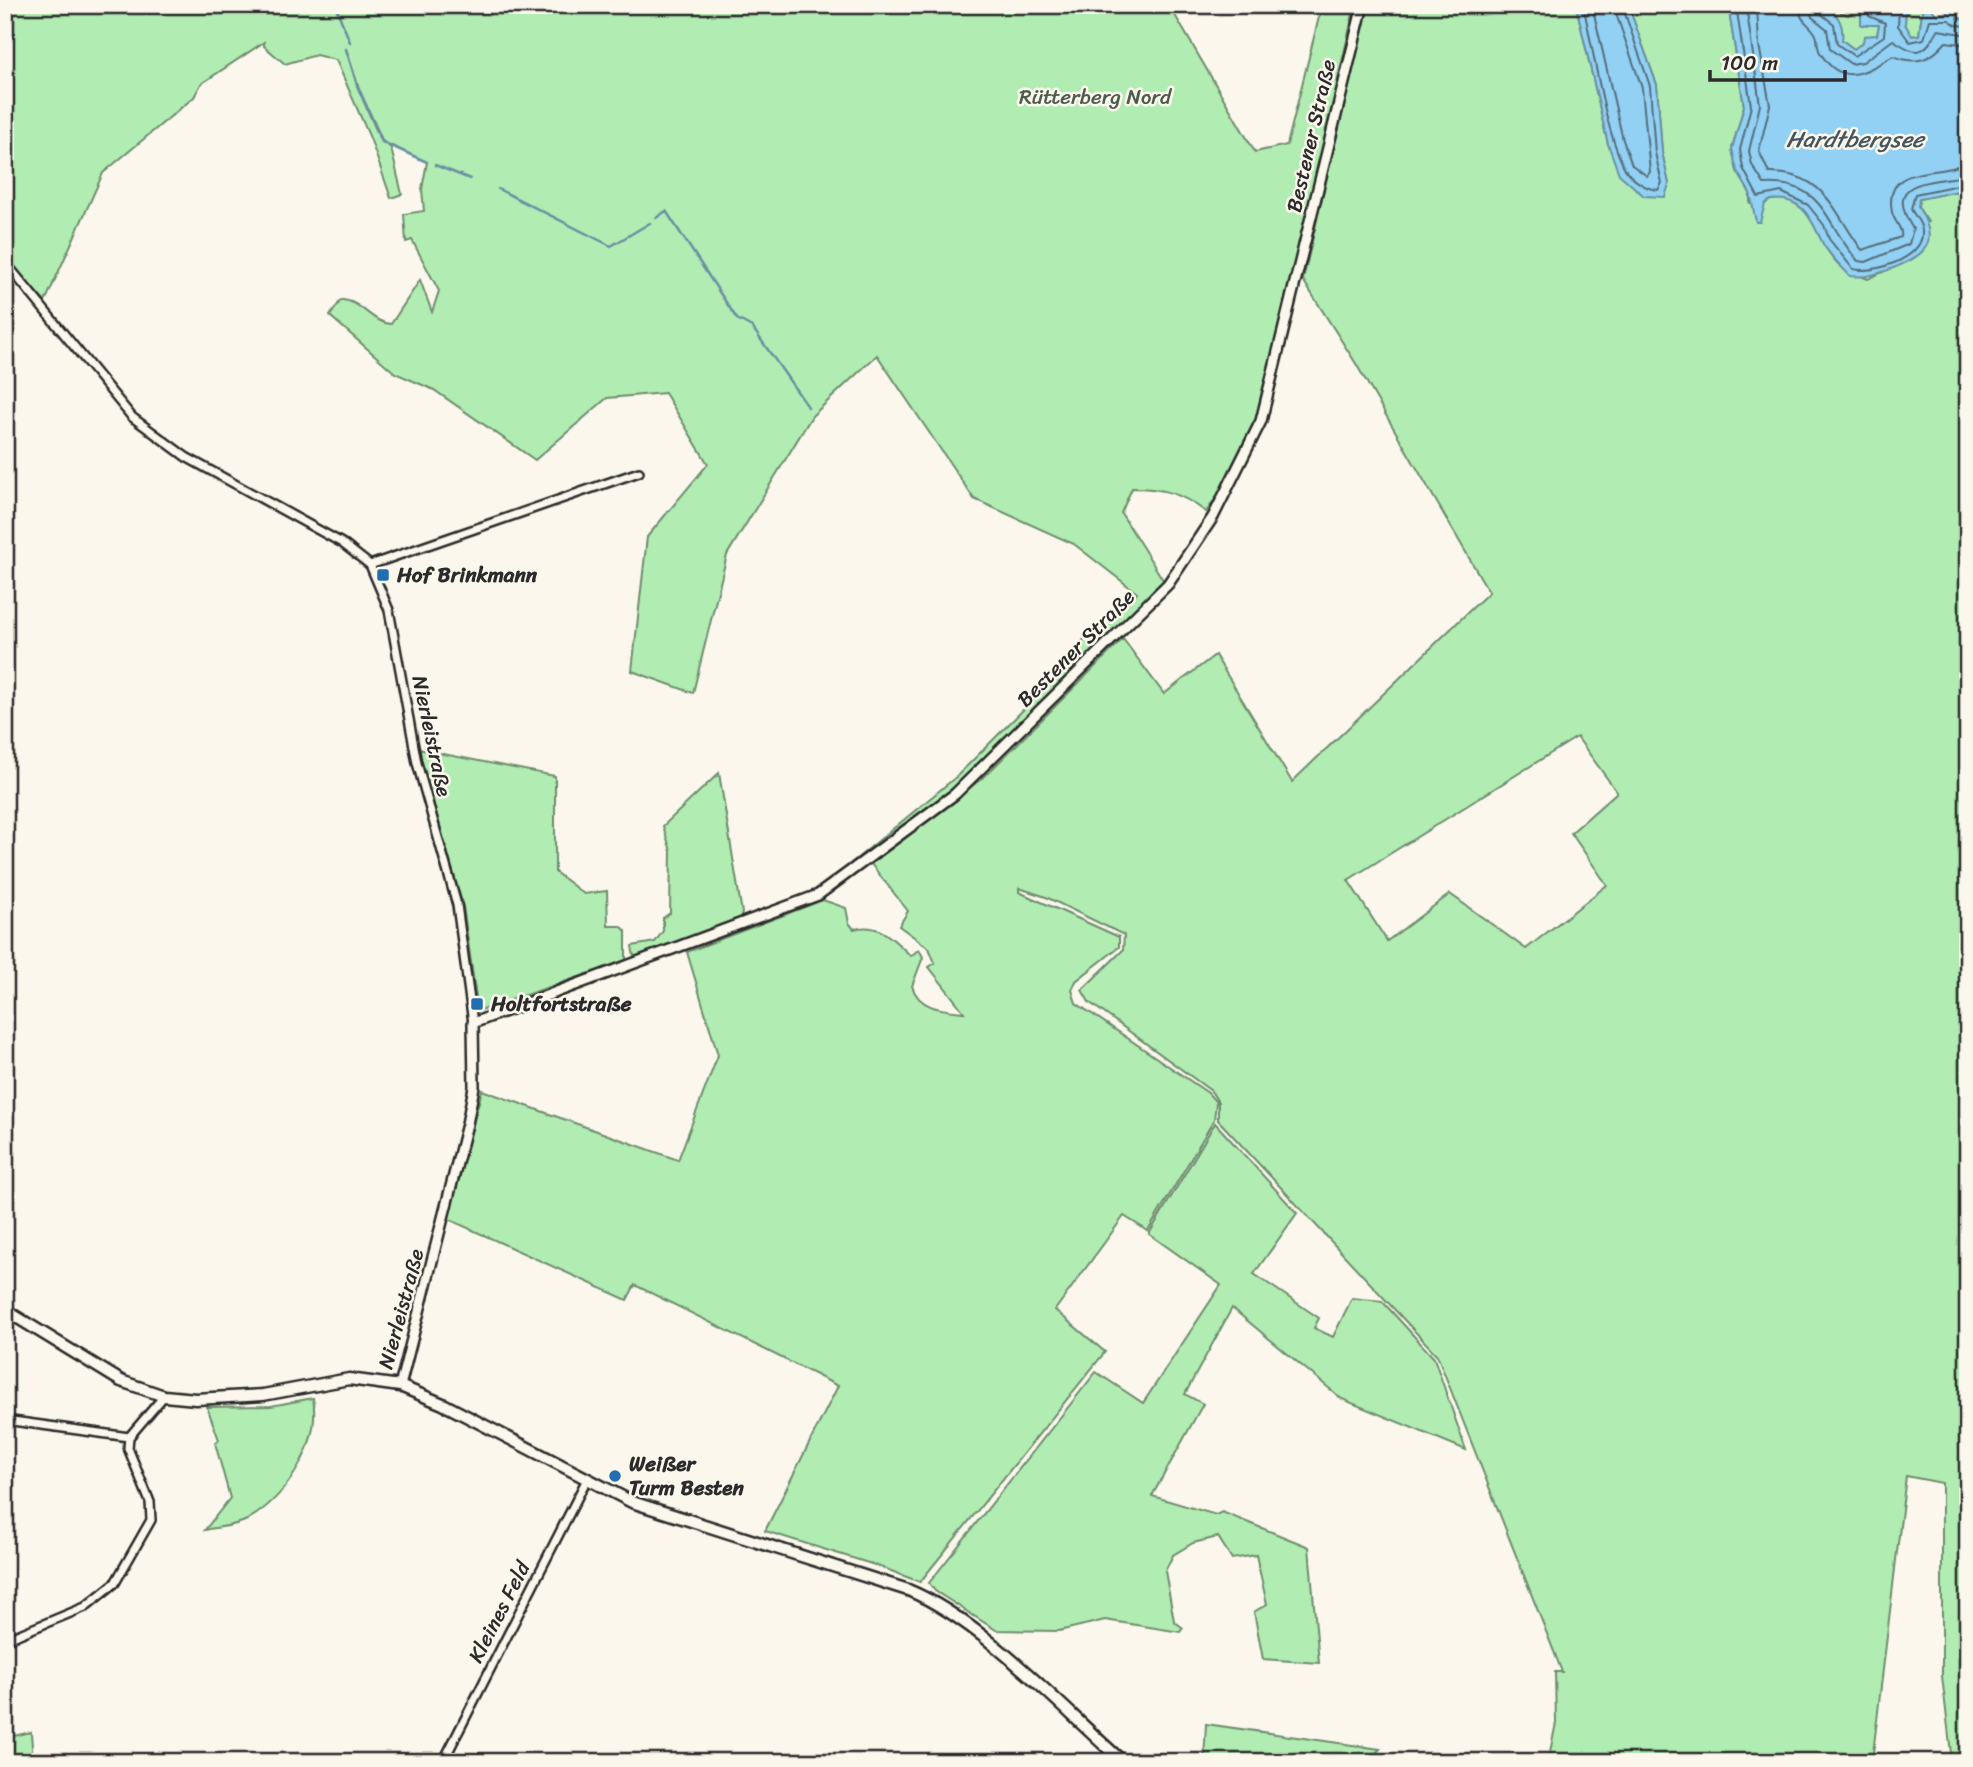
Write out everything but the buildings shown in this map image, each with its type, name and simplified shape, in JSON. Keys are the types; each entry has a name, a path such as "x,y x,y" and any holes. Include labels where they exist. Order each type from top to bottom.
{"main road":[{"path":"5,1310 121,1381 163,1396 196,1399 263,1395 349,1380 400,1386 443,1404 632,1502 879,1580 929,1600 978,1633 1123,1762"}],"street":[{"name":"Bestener Straße","path":"473,1023 818,895 955,794 1168,584 1213,517 1261,422 1363,5"},
{"name":"Nierleistraße","path":"5,262 132,417 186,457 342,543 370,565 389,610 417,763 457,905 473,1023 475,1076 467,1124 400,1386"},
{"path":"370,565 639,472"},
{"path":"5,1640 85,1607 115,1583 148,1530 151,1511 148,1493 128,1448 129,1437 163,1396"},
{"path":"5,1420 129,1437"},
{"name":"Kleines Feld","path":"443,1762 587,1479"}],"green space":[{"name":"Rütterberg Nord","path":"5,5 1169,5 1255,152 1287,145 1322,5 1355,5 1265,399 1236,469 1206,512 1171,493 1132,488 1121,513 1165,583 957,788 816,892 956,777 1056,677 1087,635 1137,593 1074,544 974,499 877,355 812,416 727,555 693,693 632,671 647,537 708,464 665,393 607,398 535,460 434,390 395,373 330,316 341,300 354,303 377,319 391,324 420,280 432,312 439,291 412,240 406,242 404,214 424,211 422,189 427,162 384,143 391,148 402,194 391,198 370,138 336,60 316,55 285,64 264,46 264,42 201,84 194,97 103,173 45,302 5,258","holes":["346,49 360,91 383,141 357,86"]},
{"path":"1367,5 1576,5 1608,144 1669,184 1662,152 1657,85 1628,5 1728,5 1744,106 1732,149 1737,171 1750,193 1750,203 1782,199 1794,203 1811,219 1834,259 1845,269 1868,279 1887,270 1928,222 1918,207 1919,199 1968,189 1968,1762 1952,1762 1942,1676 1942,1483 1906,1476 1872,1762 1548,1762 1556,1723 1555,1672 1562,1672 1437,1355 1218,1120 1218,1102 1211,1091 1089,1002 1082,990 1123,950 1124,935 1046,897 1019,888 1019,892 1119,937 1119,947 1076,981 1072,990 1076,1003 1208,1093 1216,1102 1214,1120 1148,1231 1124,1216 1055,1310 1105,1352 920,1582 765,1531 838,1386 635,1285 627,1300 448,1219 482,1090 678,1160 718,1055 687,952 823,900 846,908 849,923 854,929 863,927 879,930 911,956 919,949 923,957 912,986 915,994 933,1007 964,1012 929,967 935,963 929,948 899,926 908,911 871,864 985,776 1123,639 1164,694 1215,655 1292,782 1489,592 1355,362 1303,280","holes":["1577,737 1617,792 1571,833 1607,885 1526,949 1450,894 1387,941 1348,880"]},
{"path":"1823,5 1840,5 1841,12 1848,15 1855,5 1861,5 1879,25 1877,35 1854,49 1842,40 1840,24"},
{"path":"1906,5 1923,5 1919,35 1911,36 1905,24"},
{"path":"418,749 555,776 555,872 584,894 607,891 608,926 621,926 626,931 626,961 478,1011 463,906"},
{"path":"719,773 742,913 740,919 634,957 632,946 655,942 663,931 663,918 670,913 671,851 663,826"},
{"path":"1215,1123 1297,1213 1254,1274 1319,1318 1314,1328 1333,1337 1352,1298 1382,1301 1434,1358 1466,1450 1342,1399 1232,1308 1185,1394 1203,1404 1152,1496 1216,1515 1222,1512 1309,1547 1319,1663 1263,1659 1254,1612 1267,1604 1256,1555 1232,1559 1218,1537 1193,1543 1173,1555 1165,1571 1174,1621 1183,1628 1180,1632 1105,1620 1059,1631 996,1630 935,1591 929,1583 1096,1372 1143,1403 1221,1285 1149,1234"},
{"path":"313,1398 312,1433 298,1468 288,1483 262,1510 247,1520 205,1530 230,1498 215,1443 219,1440 207,1407 271,1406"},
{"path":"1206,1724 1380,1749 1367,1762 1204,1762"},
{"path":"31,1732 33,1762 5,1762 5,1738"}],"water":[{"path":"1576,5 1628,5 1657,85 1662,152 1669,184 1665,197 1644,196 1619,174 1608,144"},
{"name":"Hardtbergsee","path":"1728,5 1822,5 1836,15 1841,24 1842,40 1854,49 1863,42 1864,36 1877,35 1879,25 1861,25 1861,5 1906,5 1905,24 1912,36 1919,35 1923,5 1929,5 1936,14 1947,13 1958,5 1957,18 1968,19 1968,189 1919,199 1918,207 1929,231 1928,240 1925,248 1911,260 1878,273 1850,276 1828,251 1809,218 1798,205 1771,200 1765,204 1760,222 1756,222 1750,193 1737,171 1732,149 1744,106"}],"waterway":[{"path":"335,5 350,42"},
{"path":"346,49 358,87 382,142 427,162"},
{"path":"435,165 470,179"},
{"path":"498,189 611,246 650,223"},
{"path":"656,218 666,211 737,319 752,327 808,407"}],"place":[{"name":"Hof Brinkmann","path":"383,575"},
{"name":"Holtfortstraße","path":"477,1004"},
{"name":"Weißer Turm Besten","path":"615,1476"}]}
